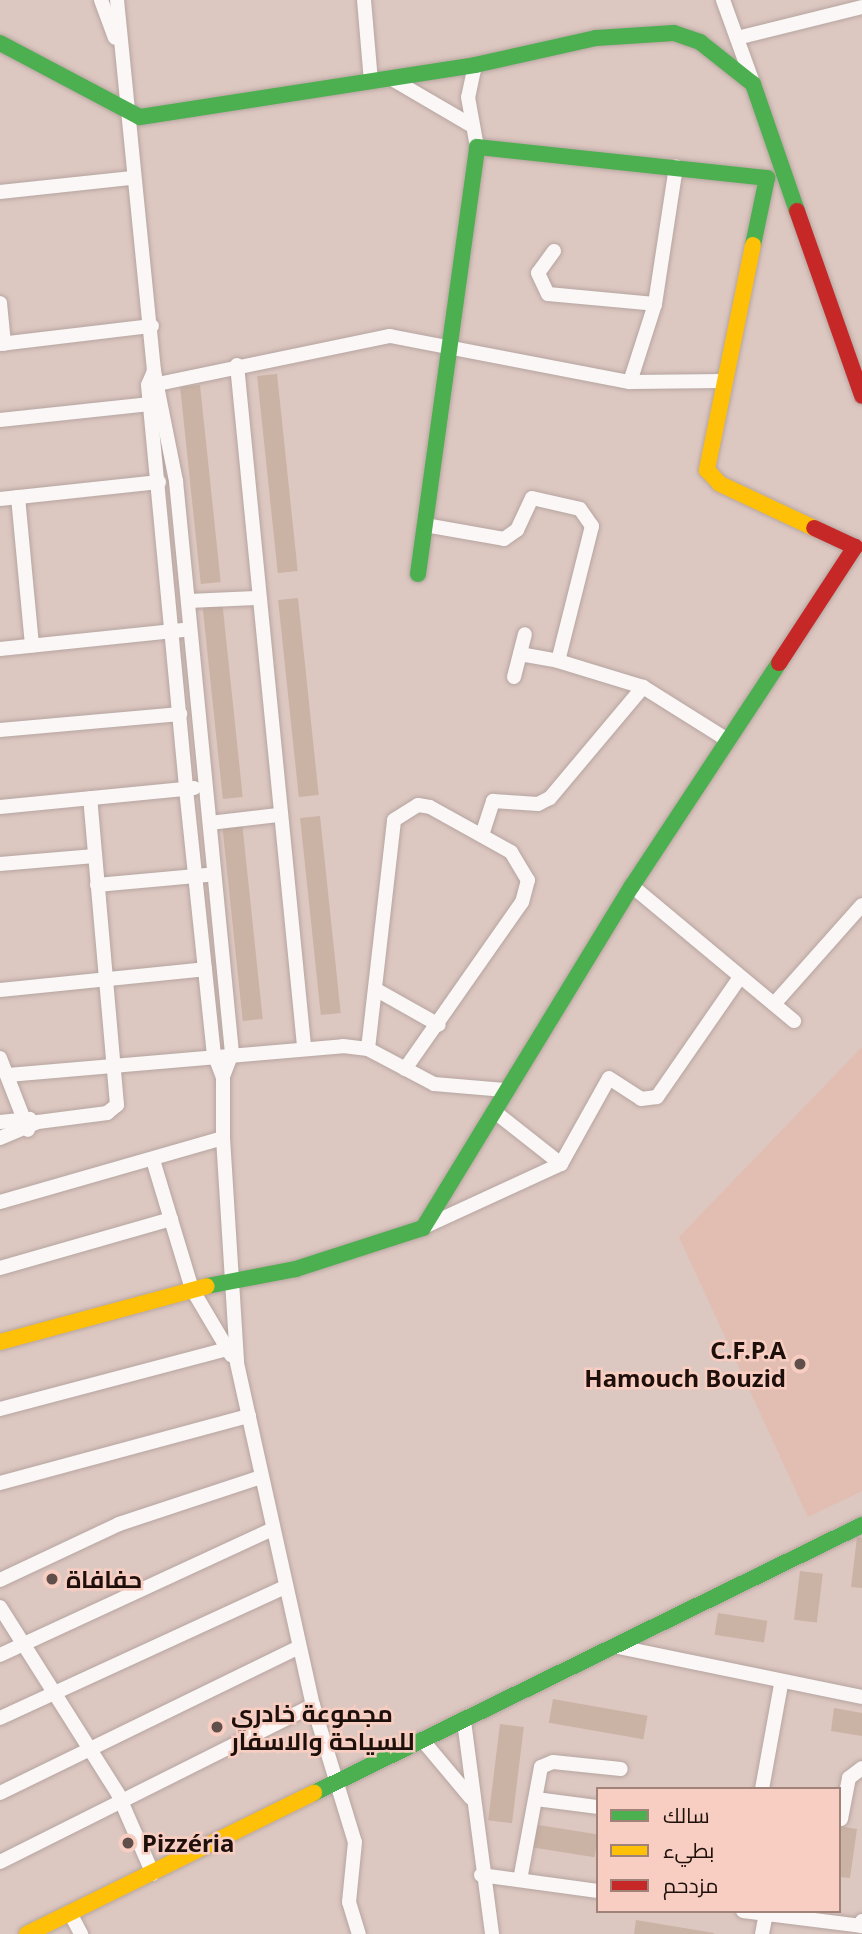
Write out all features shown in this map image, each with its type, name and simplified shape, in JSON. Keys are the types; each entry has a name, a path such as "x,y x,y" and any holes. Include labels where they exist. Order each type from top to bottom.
{"street":[{"path":"101,0 121,55"},
{"path":"117,0 132,178 152,326 154,380 188,601 232,1053 223,1077 223,1138 237,1363 271,1530 313,1705 333,1786 355,1842 349,1902 359,1934"},
{"path":"363,0 371,81"},
{"path":"723,0 792,183 862,396"},
{"path":"737,38 862,7"},
{"path":"0,43 125,111 156,117 475,65 596,38 674,33 720,51 754,84"},
{"path":"418,574 446,349 477,148 470,124 475,65"},
{"path":"392,79 470,124"},
{"path":"477,148 676,167 792,183"},
{"path":"630,382 655,304 676,167"},
{"path":"0,191 132,178"},
{"path":"423,1227 632,886 726,739 859,542 709,475 705,455 767,178"},
{"path":"554,251 538,273 548,294 655,304"},
{"path":"0,303 2,344 152,326"},
{"path":"154,380 390,336 446,349 630,382 723,381"},
{"path":"237,365 256,598 304,1046"},
{"path":"154,380 150,404 175,631 186,789 214,1055 223,1077"},
{"path":"0,420 150,404"},
{"path":"0,499 159,482"},
{"path":"18,497 32,645"},
{"path":"425,524 505,539 517,530 525,503 539,497 586,514 592,526 558,661"},
{"path":"188,601 256,598"},
{"path":"0,649 191,630"},
{"path":"514,677 525,634"},
{"path":"520,654 558,661 643,687 726,739"},
{"path":"482,835 493,801 538,804 550,798 643,687"},
{"path":"0,730 180,714"},
{"path":"0,807 206,788"},
{"path":"0,1122 30,1123 112,1112 118,1100 104,978 90,798"},
{"path":"368,1049 394,820 418,805 430,807 482,835 522,863 527,891 439,1025 405,1069"},
{"path":"210,823 278,816"},
{"path":"0,864 95,856"},
{"path":"97,885 215,874"},
{"path":"632,886 794,1021"},
{"path":"774,1004 862,905"},
{"path":"0,990 205,969"},
{"path":"0,1342 192,1289 296,1269 423,1227 561,1164 609,1078 641,1099 657,1097 740,977"},
{"path":"375,989 439,1025"},
{"path":"8,1076 115,1061 304,1046 368,1049 405,1069 452,1088 505,1090"},
{"path":"0,1058 30,1123"},
{"path":"495,1112 561,1164"},
{"path":"0,1138 30,1123"},
{"path":"0,1202 223,1138"},
{"path":"153,1160 192,1289 237,1363"},
{"path":"0,1268 171,1219"},
{"path":"0,1409 227,1349"},
{"path":"0,1483 249,1416"},
{"path":"0,1580 119,1524 261,1477"},
{"path":"27,1934 424,1742 862,1525"},
{"path":"0,1655 271,1530"},
{"path":"0,1718 285,1587"},
{"path":"0,1607 92,1749 121,1800 153,1874"},
{"path":"614,1646 781,1684 862,1697"},
{"path":"0,1793 299,1647"},
{"path":"762,1787 781,1684"},
{"path":"0,1863 313,1705"},
{"path":"464,1721 481,1875 492,1934"},
{"path":"424,1742 471,1798"},
{"path":"520,1880 545,1763 621,1769"},
{"path":"841,1819 849,1778 862,1768"},
{"path":"536,1800 596,1807"},
{"path":"481,1875 596,1891"},
{"path":"70,1913 81,1934"},
{"path":"758,1913 860,1927"},
{"path":"762,1934 766,1914"}],"shaded area":[{"name":"C.F.P.A Hamouch Bouzid","path":"862,1047 862,1491 808,1517 679,1237"}],"building":[{"path":"277,374 298,571 278,573 257,376"},
{"path":"200,385 221,582 201,584 180,387"},
{"path":"298,598 319,795 299,797 278,600"},
{"path":"222,600 243,797 223,799 202,602"},
{"path":"320,816 341,1013 321,1015 300,818"},
{"path":"242,822 263,1019 243,1021 222,824"},
{"path":"857,1537 862,1538 862,1588 851,1587"},
{"path":"800,1571 823,1574 817,1622 794,1620"},
{"path":"718,1613 767,1621 764,1643 715,1635"},
{"path":"553,1699 648,1716 643,1739 549,1723"},
{"path":"834,1708 862,1713 862,1736 831,1731"},
{"path":"500,1724 524,1727 512,1823 488,1820"},
{"path":"532,1824 596,1834 595,1857 528,1847"},
{"path":"841,1826 857,1829 850,1878 841,1877"},
{"path":"636,1920 714,1933 714,1934 634,1934"}],"traffic: fast":[{"path":"0,43 140,117 475,65 596,38 674,33 700,42 753,84 797,211"},
{"path":"418,574 477,147 767,178 753,245"},
{"path":"207,1286 296,1269 423,1228 632,886 779,663"},
{"path":"314,1793 862,1525"}],"traffic: slow":[{"path":"753,245 707,470 720,484 814,528"},
{"path":"0,1342 207,1286"},
{"path":"27,1934 314,1793"}],"traffic: jam":[{"path":"797,211 862,396"},
{"path":"779,663 855,547 814,528"}],"place":[{"name":"C.F.P.A Hamouch Bouzid","path":"800,1364"},
{"name":"حفافاة","path":"52,1579"},
{"name":"مجموعة خادري للسياحة والاسفار","path":"217,1727"},
{"name":"Pizzéria","path":"128,1843"}]}
